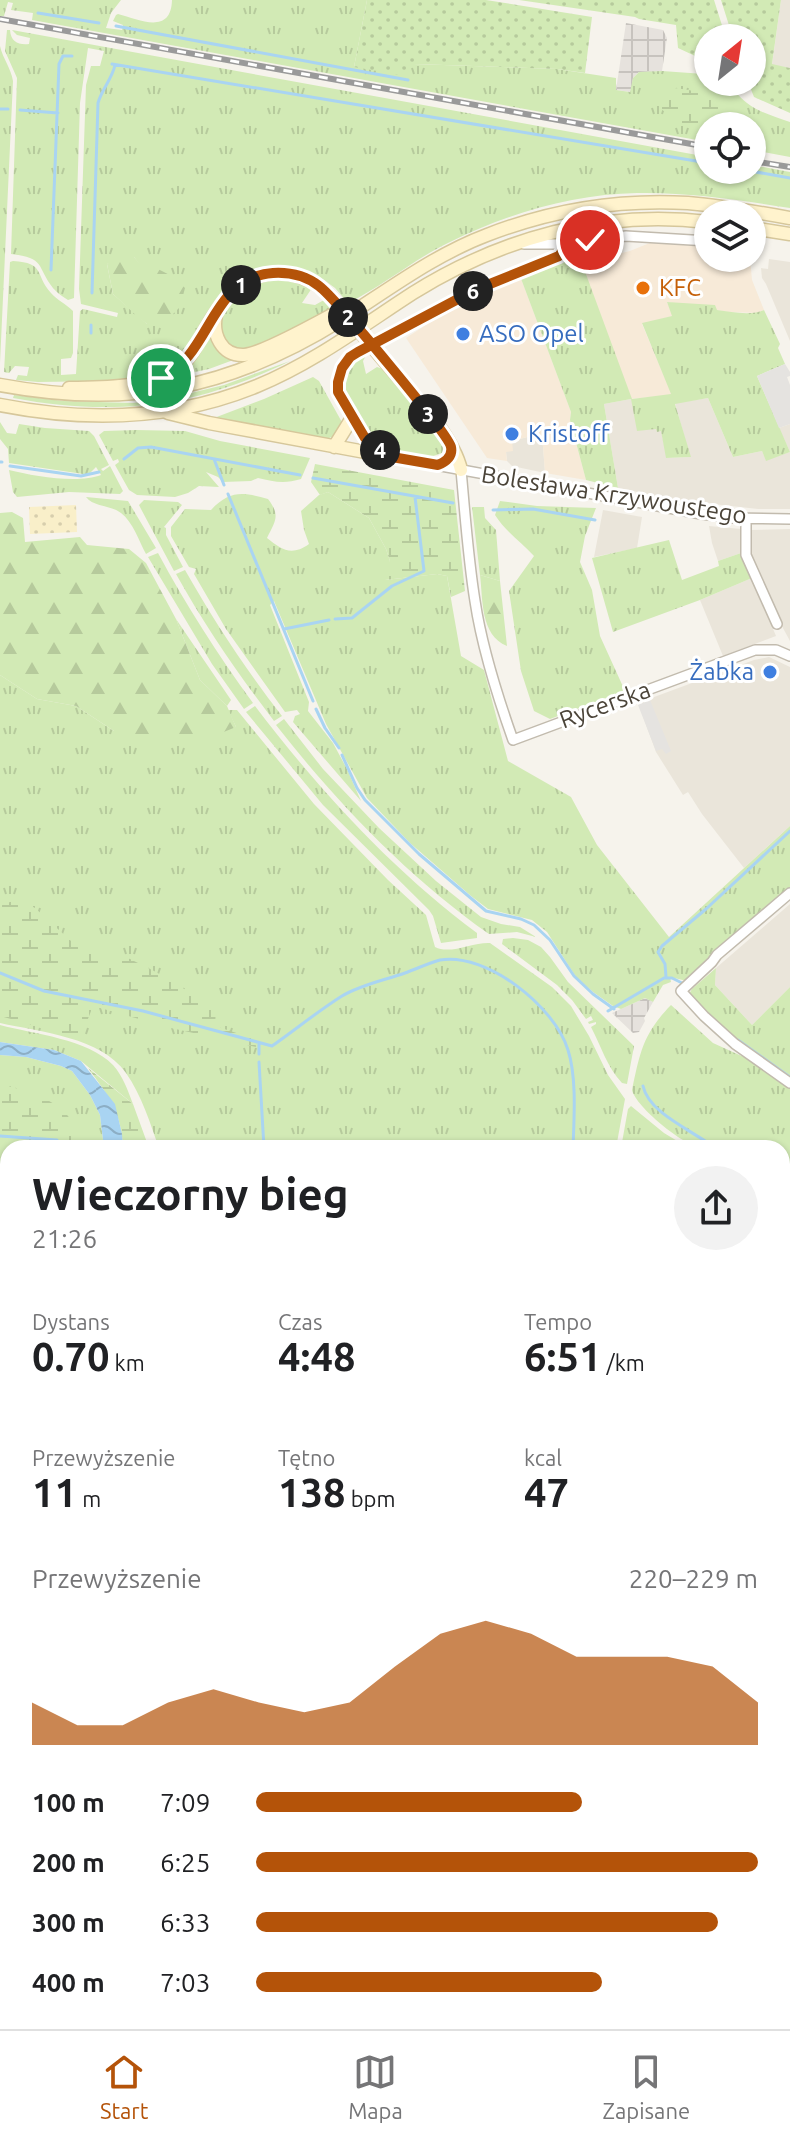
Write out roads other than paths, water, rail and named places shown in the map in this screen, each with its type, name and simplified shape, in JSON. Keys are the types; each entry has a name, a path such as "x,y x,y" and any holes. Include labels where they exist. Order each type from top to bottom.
{"main road":[{"path":"0,385 84,396 128,395 163,391 214,378 252,366 302,343 444,255 484,236 530,221 591,207 691,203 790,218"},
{"path":"6,406 50,413 114,416 161,412 214,401 268,381 308,361 445,275 513,244 556,231 607,222 656,219 694,221"},
{"path":"766,230 790,234"},
{"path":"17,388 112,386 161,378 187,360 230,293 266,274 297,275 311,280 333,299 441,429 461,470"},
{"path":"218,311 214,328 218,340 228,351 246,355 384,291"},
{"path":"161,412 392,457"},
{"path":"334,447 352,418"}],"street":[{"path":"513,244 568,243 626,236 694,240"},
{"path":"392,457 370,443 340,397 337,387 342,368 350,357 475,290 559,256 568,243"},
{"path":"438,465 450,456 451,446"},
{"name":"Bolesława Krzywoustego","path":"392,457 662,508 746,519 790,519"},
{"name":"Rycerska","path":"461,470 474,600 496,692 513,740 755,650 772,649 789,656"},
{"path":"746,519 746,555 777,624"},
{"path":"790,893 717,955 681,991 735,1044 790,1083"}],"water":[{"path":"0,1042 54,1050 81,1061 115,1104 122,1140 103,1140 100,1115 72,1071 26,1057 0,1055"}],"waterway":[{"path":"38,13 99,23"},
{"path":"116,26 408,80"},
{"path":"51,270 59,64 63,56 72,56"},
{"path":"112,64 694,161"},
{"path":"92,293 98,103 115,65"},
{"path":"0,109 8,109"},
{"path":"20,110 58,113"},
{"path":"766,174 790,178"},
{"path":"91,325 91,333"},
{"path":"124,459 138,448 151,447 300,475"},
{"path":"214,459 224,485"},
{"path":"10,466 81,476 99,472"},
{"path":"313,478 453,503"},
{"path":"228,494 313,701"},
{"path":"335,619 352,618 392,586 424,571 415,497"},
{"path":"493,510 533,509 595,520"},
{"path":"284,629 329,620"},
{"path":"316,709 339,748"},
{"path":"342,755 365,800 419,854 486,911 534,925 550,940 574,976 614,1009"},
{"path":"666,977 665,964 658,952 662,946 790,831"},
{"path":"0,973 44,991 143,1011 272,1046 333,1002 357,989 440,960 478,965 517,986 561,1033 573,1073 573,1140"},
{"path":"608,1011 664,978 682,983"},
{"path":"738,1040 790,1077"},
{"path":"259,1043 259,1054"},
{"path":"259,1062 264,1140"},
{"path":"643,1086 654,1105 703,1140"},
{"path":"0,1136 57,1140"}],"railway":[{"path":"0,19 694,144"},
{"path":"766,163 790,167"}],"place":[{"name":"KFC","path":"643,288"},
{"name":"ASO Opel","path":"463,334"},
{"name":"Kristoff","path":"512,434"},
{"name":"Żabka","path":"770,672"}]}
